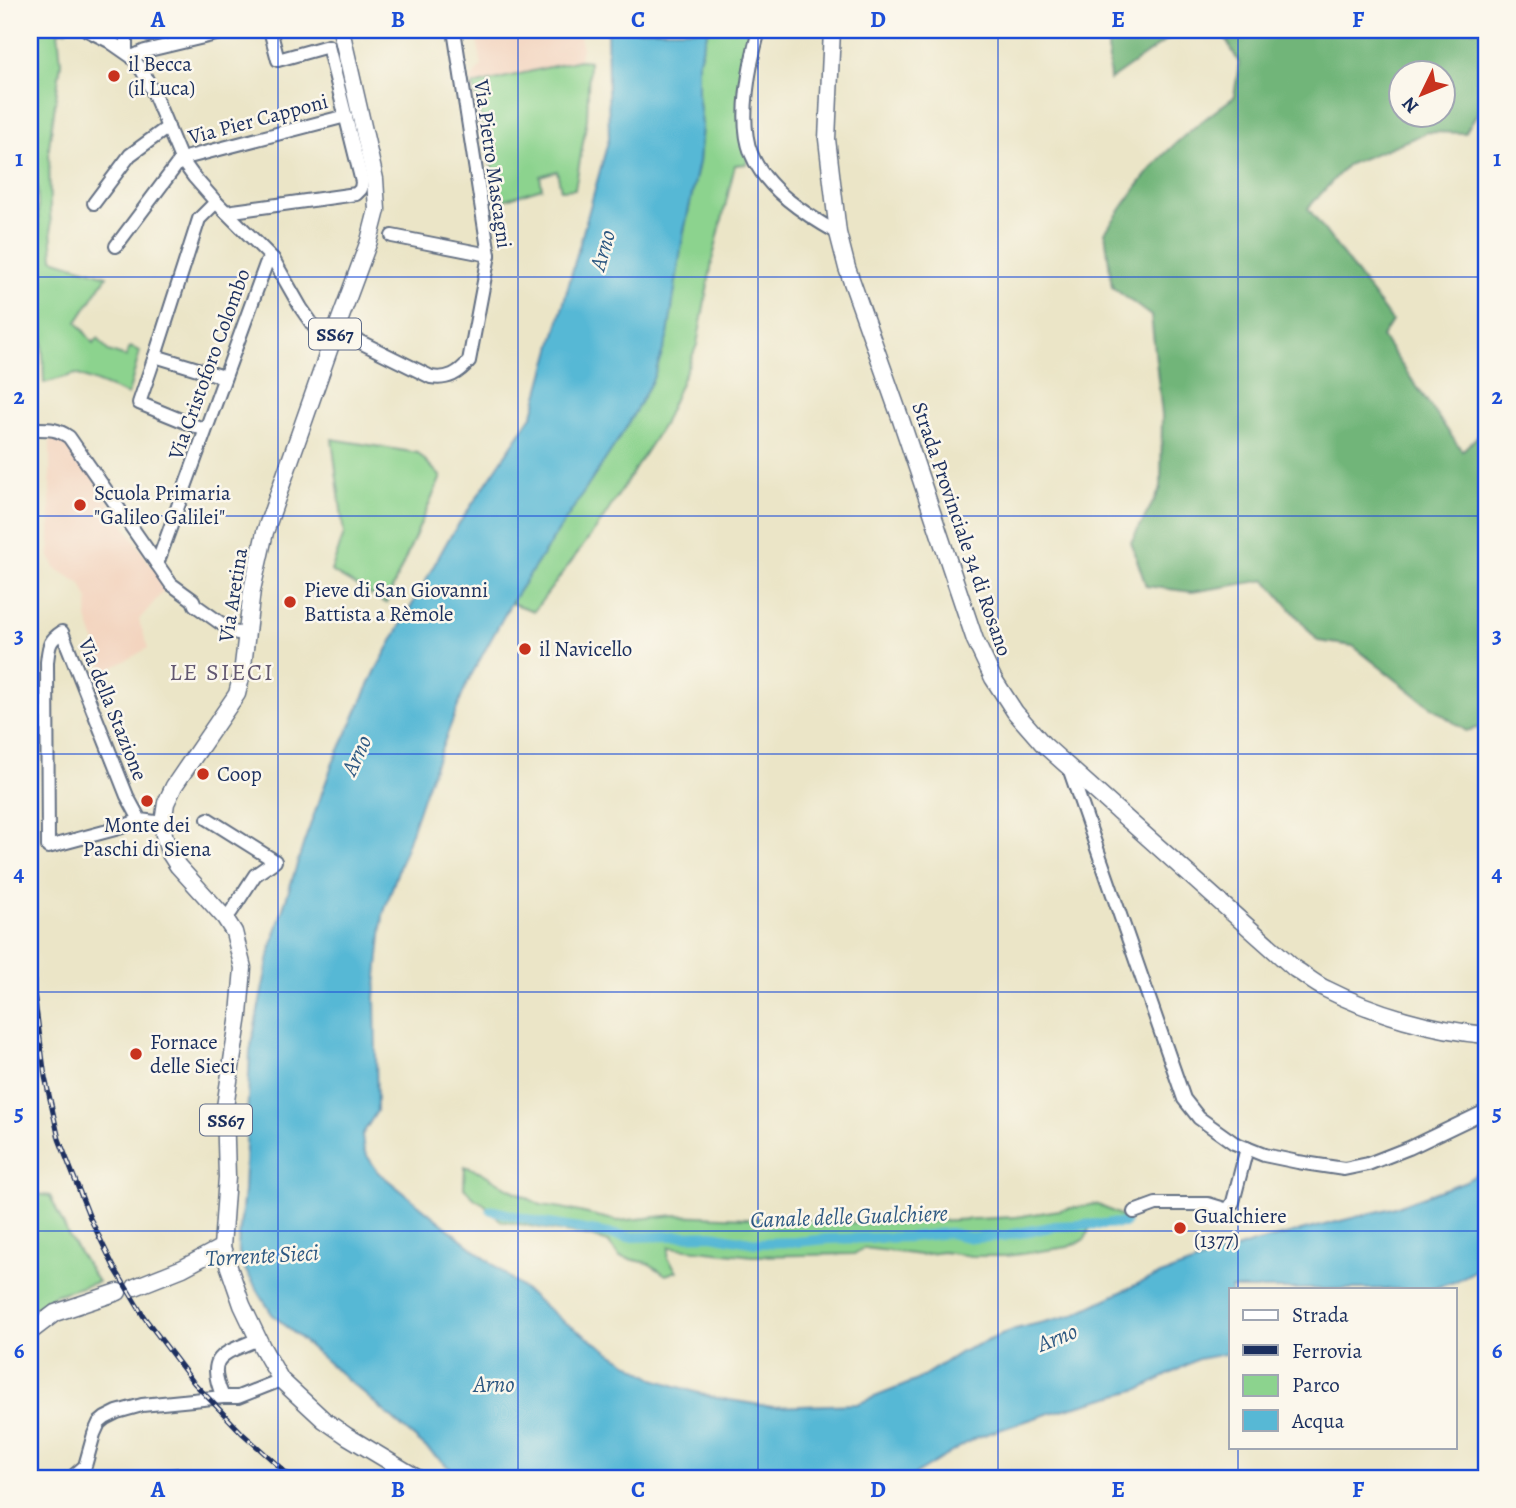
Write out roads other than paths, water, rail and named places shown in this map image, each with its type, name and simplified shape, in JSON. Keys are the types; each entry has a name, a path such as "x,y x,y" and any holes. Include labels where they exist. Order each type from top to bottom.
{"main road":[{"name":"Via Aretina","path":"163,823 166,803 174,786 237,694 248,635 252,590 265,532 369,242 377,210 375,179 341,30"},
{"name":"Strada Provinciale 34 di Rosano","path":"832,30 827,139 838,233 847,268 975,640 993,678 1015,712 1043,744 1295,969 1324,988 1378,1012 1460,1033 1486,1035"},
{"name":"SS67","path":"163,823 169,852 178,866 225,918 234,932 243,968 225,1107 225,1254 242,1305 281,1380 324,1420 417,1478"},
{"path":"135,1287 225,1254"},
{"path":"30,1332 54,1313 118,1292"}],"street":[{"path":"87,30 129,55 233,30"},
{"path":"125,30 129,55"},
{"path":"226,212 356,194 361,189 362,182 328,46 278,60 270,30"},
{"name":"Via Pietro Mascagni","path":"129,55 143,72 181,159 216,202 273,259 317,331 334,335 431,377 442,379 462,370 469,361 489,255 454,30"},
{"path":"759,30 750,61 746,100 750,152 760,171 783,194 810,217 838,233"},
{"name":"Via Pier Capponi","path":"181,159 345,116"},
{"path":"94,203 130,155 168,127"},
{"path":"116,246 181,159"},
{"path":"205,430 139,403 199,219 216,202"},
{"path":"392,236 489,255"},
{"name":"Via Cristoforo Colombo","path":"157,564 266,264 273,259"},
{"path":"155,356 224,377"},
{"path":"33,429 48,428 69,437 171,584 233,632 248,635"},
{"name":"Via della Stazione","path":"140,820 62,632 53,638 47,662 48,847 140,820 163,823"},
{"path":"1069,767 1184,1099 1199,1118 1234,1143 1264,1155 1344,1169 1368,1164 1409,1148 1486,1111"},
{"path":"208,819 275,860 255,875 225,918"},
{"path":"1134,1212 1156,1204 1208,1204 1228,1210 1233,1202 1247,1148"},
{"path":"223,1396 215,1377 217,1362 221,1356 258,1339"},
{"path":"71,1478 85,1465 99,1423 117,1412 142,1405 223,1396 238,1398 281,1380"},
{"path":"150,1478 180,1475 190,1478"}],"water":[{"name":"Arno","path":"607,30 708,30 698,63 702,125 699,162 683,236 668,336 653,379 626,428 511,603 467,683 424,794 383,915 375,997 377,1111 362,1135 364,1151 378,1172 563,1321 654,1379 711,1397 773,1407 857,1404 915,1381 961,1352 1015,1329 1073,1315 1146,1280 1253,1243 1392,1208 1466,1181 1486,1168 1486,1265 1454,1282 1434,1288 1229,1288 1229,1353 1198,1359 1143,1388 1047,1414 975,1438 909,1478 461,1478 272,1314 241,1263 238,1246 244,1191 250,1051 271,947 304,842 333,763 376,670 448,540 533,414 609,138"}],"waterway":[{"name":"Canale delle Gualchiere","path":"491,1210 543,1223 627,1237 712,1235 756,1243 949,1233 973,1238 1003,1236 1056,1226 1125,1223"},
{"name":"Torrente Sieci","path":"140,1294 161,1289 211,1269 223,1269"}],"railway":[{"path":"30,764 34,992 45,1077 59,1139 90,1218 114,1267 144,1317 194,1383 243,1434 292,1478"}],"place":[{"name":"il Becca (il Luca)","path":"114,76"},
{"name":"Scuola Primaria \"Galileo Galilei\"","path":"80,505"},
{"name":"Pieve di San Giovanni Battista a Rèmole","path":"290,602"},
{"name":"il Navicello","path":"525,649"},
{"name":"Coop","path":"203,774"},
{"name":"Monte dei Paschi di Siena","path":"147,801"},
{"name":"Fornace delle Sieci","path":"136,1054"},
{"name":"Gualchiere (1377)","path":"1180,1228"}],"district":[{"name":"LE SIECI","path":"222,672"}]}
